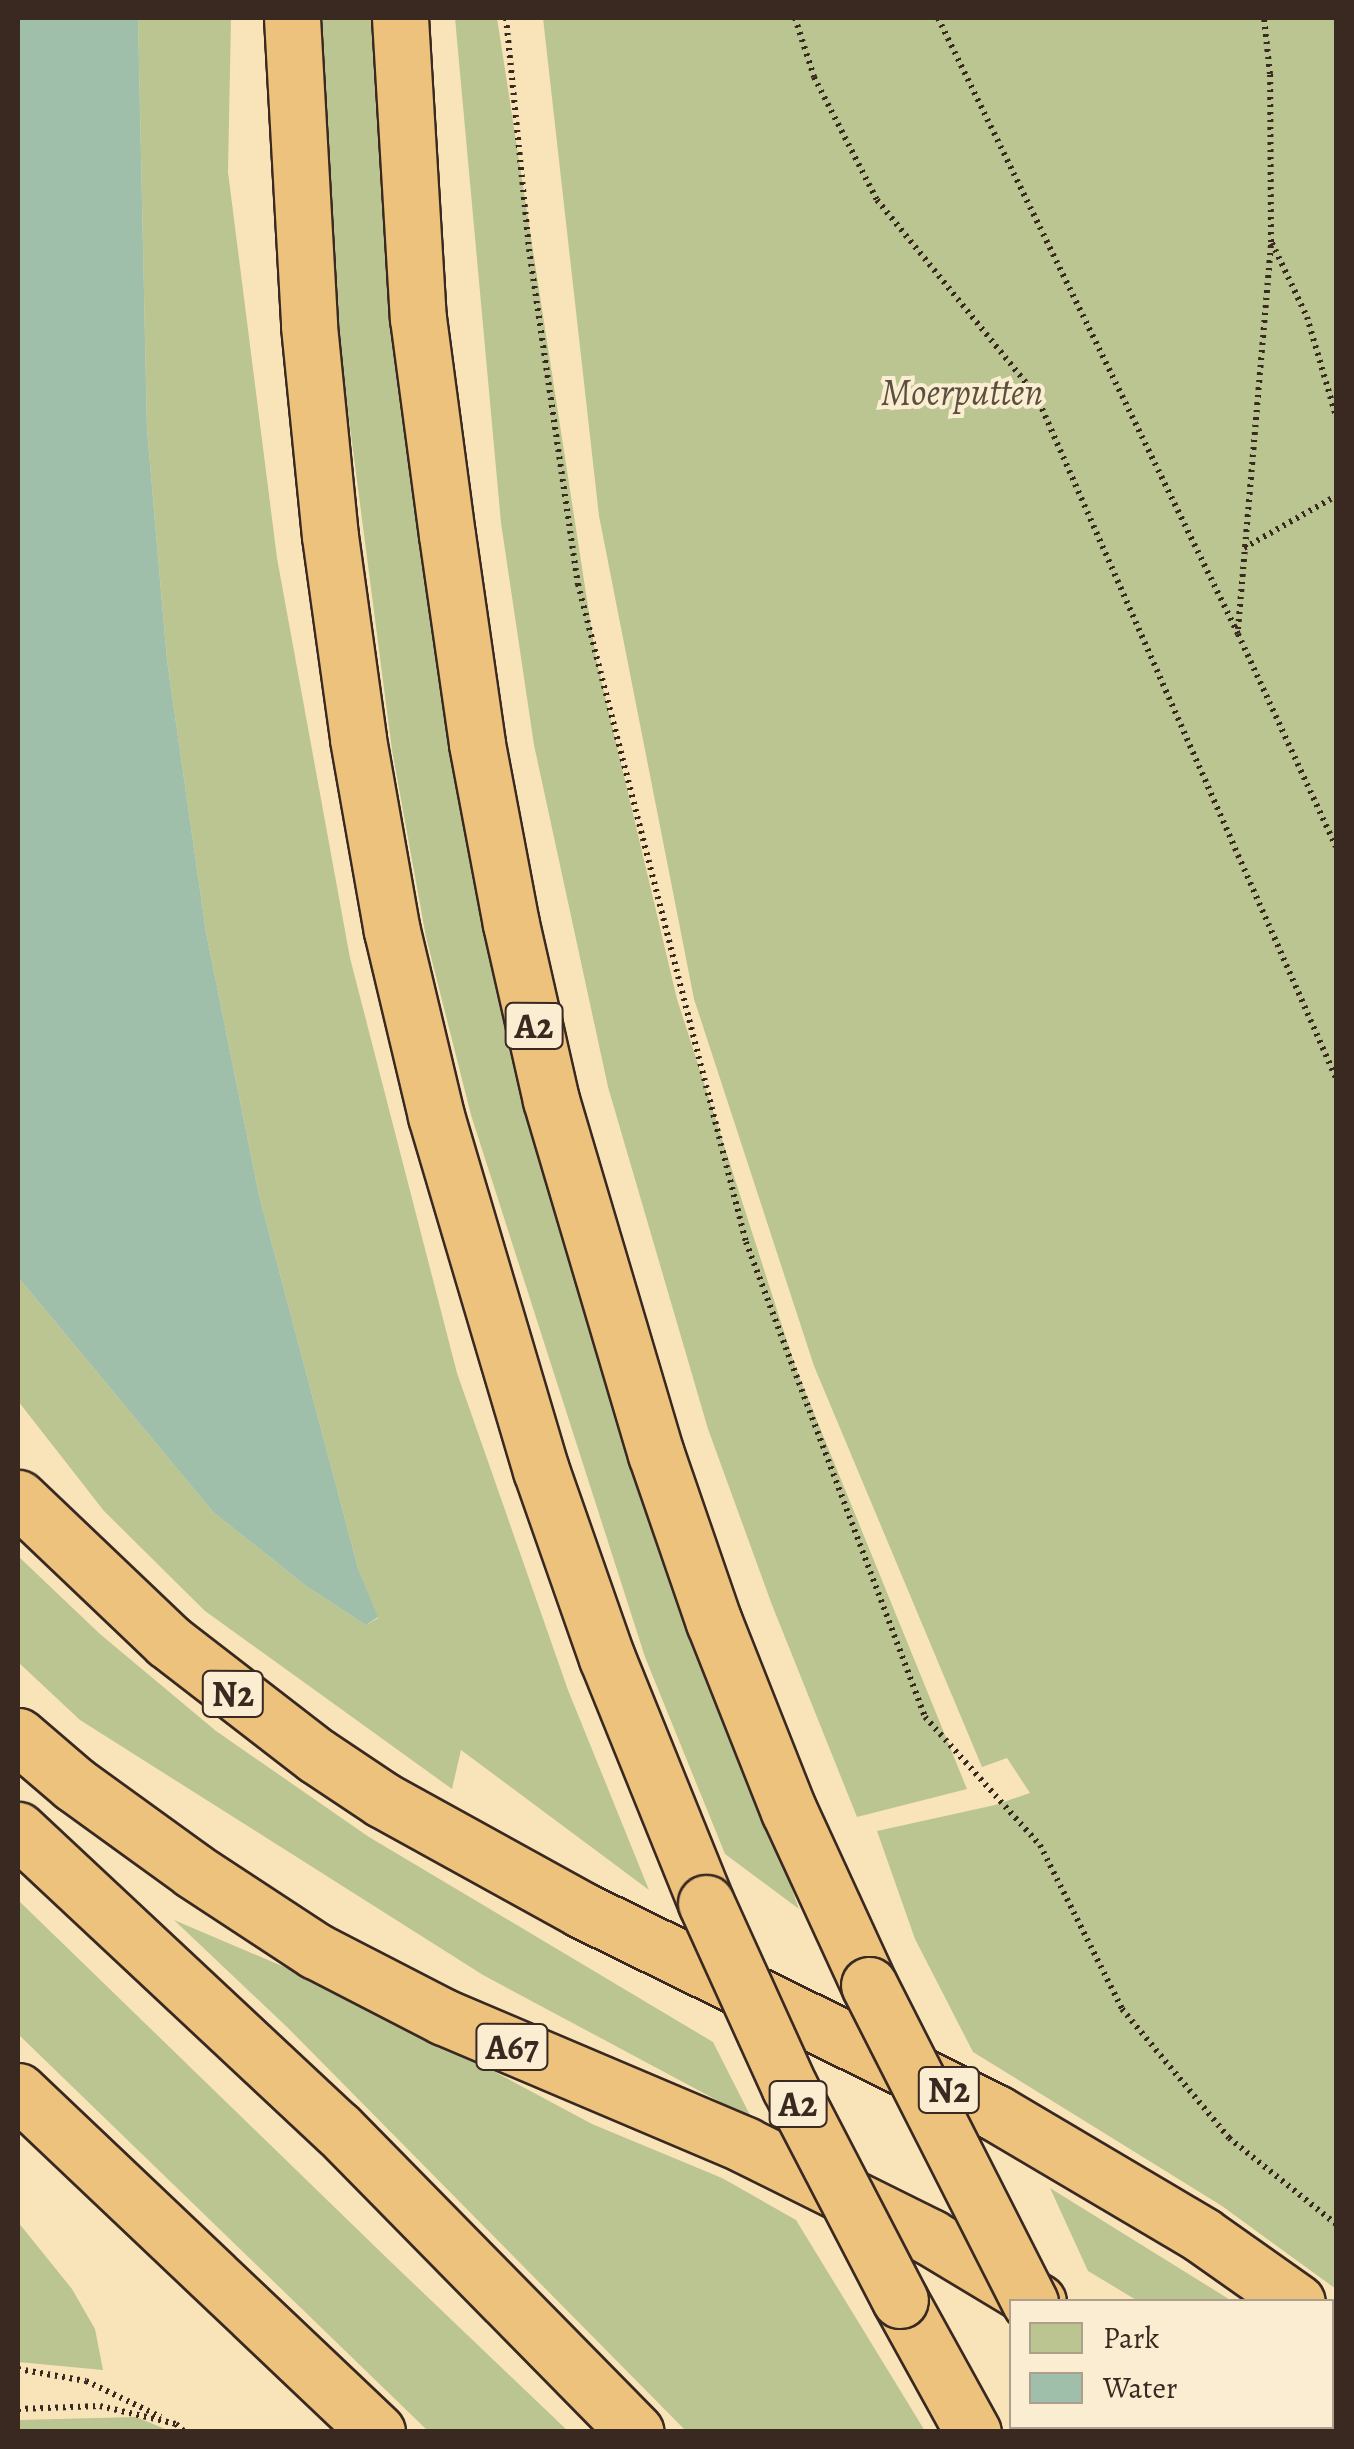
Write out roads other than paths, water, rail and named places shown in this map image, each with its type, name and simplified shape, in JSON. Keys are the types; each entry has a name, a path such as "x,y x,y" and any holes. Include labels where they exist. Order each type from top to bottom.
{"highway":[{"name":"A2","path":"292,18 309,326 330,536 358,740 392,931 436,1116 541,1470 607,1658 706,1903 789,2086 973,2432"},
{"name":"A2","path":"400,18 418,318 447,535 477,744 510,924 547,1082 656,1454 714,1622 789,1811 869,1985 1028,2299"},
{"name":"N2","path":"18,1498 168,1642 276,1726 383,1800 582,1910 996,2113 1186,2225 1293,2299"},
{"name":"A67","path":"18,1736 74,1784 194,1871 316,1950 444,2017 745,2145 930,2236 1033,2299"},
{"path":"18,1830 337,2128 636,2432"},
{"path":"18,2091 377,2432"}],"water":[{"path":"18,18 138,18 147,429 167,660 206,932 259,1195 358,1568 378,1617 366,1625 306,1586 213,1512 18,1277"}],"park label":[{"name":"Moerputten","path":"962,393"}]}
